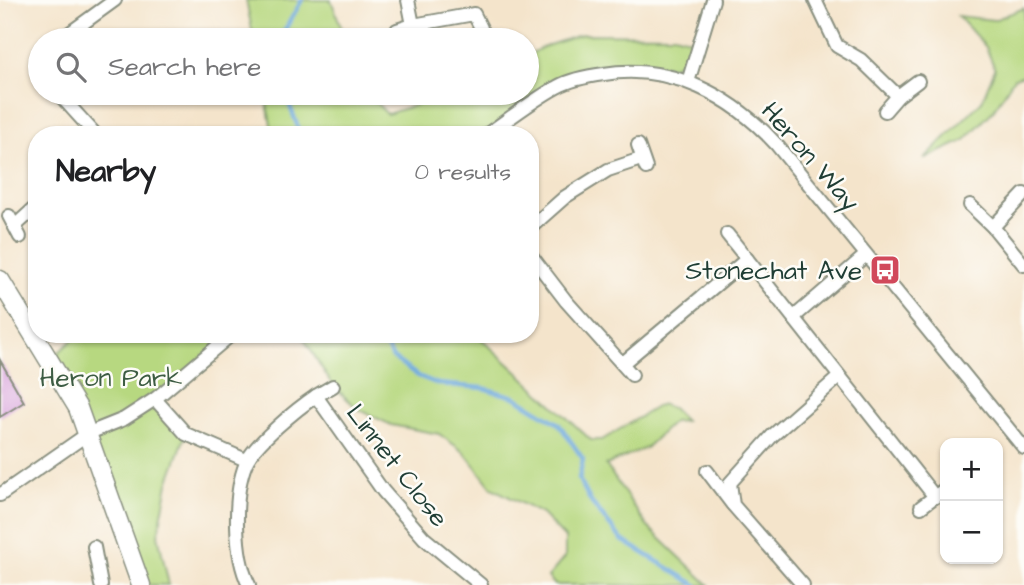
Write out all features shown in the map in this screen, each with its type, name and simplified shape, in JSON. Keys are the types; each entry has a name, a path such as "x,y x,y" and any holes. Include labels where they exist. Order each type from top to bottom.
{"main road":[{"path":"0,280 28,320"},
{"path":"42,343 79,408 141,585"}],"street":[{"path":"76,28 115,0"},
{"path":"408,0 413,25"},
{"path":"471,0 481,28"},
{"path":"688,82 713,0"},
{"path":"815,0 836,46 861,60 898,96"},
{"path":"403,28 474,14"},
{"name":"Heron Way","path":"539,99 559,86 587,77 615,72 641,72 688,82 712,92 757,124 1024,449"},
{"path":"885,111 898,96 918,81"},
{"path":"69,105 88,126"},
{"name":"Heron Way","path":"499,126 531,105"},
{"path":"539,220 565,197 608,170 643,164 638,145"},
{"path":"993,227 1024,194"},
{"path":"970,205 993,227 1024,265"},
{"path":"15,226 28,214"},
{"path":"727,234 839,377 940,493 921,507"},
{"path":"793,317 866,255"},
{"path":"623,363 747,259"},
{"path":"539,266 566,301 632,375"},
{"path":"0,495 89,433 124,419 155,399 221,343"},
{"path":"733,505 730,483 738,472 772,436 839,377"},
{"name":"Linnet Close","path":"246,460 275,429 333,386"},
{"name":"Linnet Close","path":"316,396 383,491 424,538 481,585"},
{"path":"155,399 186,435 246,460 236,526 242,571 249,585"},
{"path":"707,471 803,585"},
{"path":"94,547 101,585"}],"green space":[{"path":"246,0 331,0 342,28 252,28"},
{"path":"1024,8 1024,75 1014,78 993,111 964,141 924,159 982,101 995,69 986,47 958,16 994,20"},
{"path":"583,34 674,35 693,40 686,55 674,66 614,64 584,68 555,79 539,92 539,49"},
{"path":"267,105 378,105 387,114 416,105 522,105 495,126 271,126"},
{"name":"Heron Park","path":"69,343 224,343 155,399 186,434 168,483 158,535 169,585 141,585 100,463 49,361"},
{"path":"307,343 486,343 591,440 602,440 661,404 672,408 685,421 673,422 646,448 606,465 647,526 709,585 555,585 548,577 565,557 565,538 542,514 492,488 464,452 439,434 391,425 358,409 333,386"}],"building":[{"path":"0,360 24,402 0,417"}],"waterway":[{"path":"286,28 302,0"},
{"path":"290,105 298,126"},
{"path":"386,343 393,358 418,376 438,384 483,388 515,397 559,424 583,459 579,479 591,502 622,540 696,585"}],"place":[{"name":"Stonechat Ave","path":"885,270"}]}
